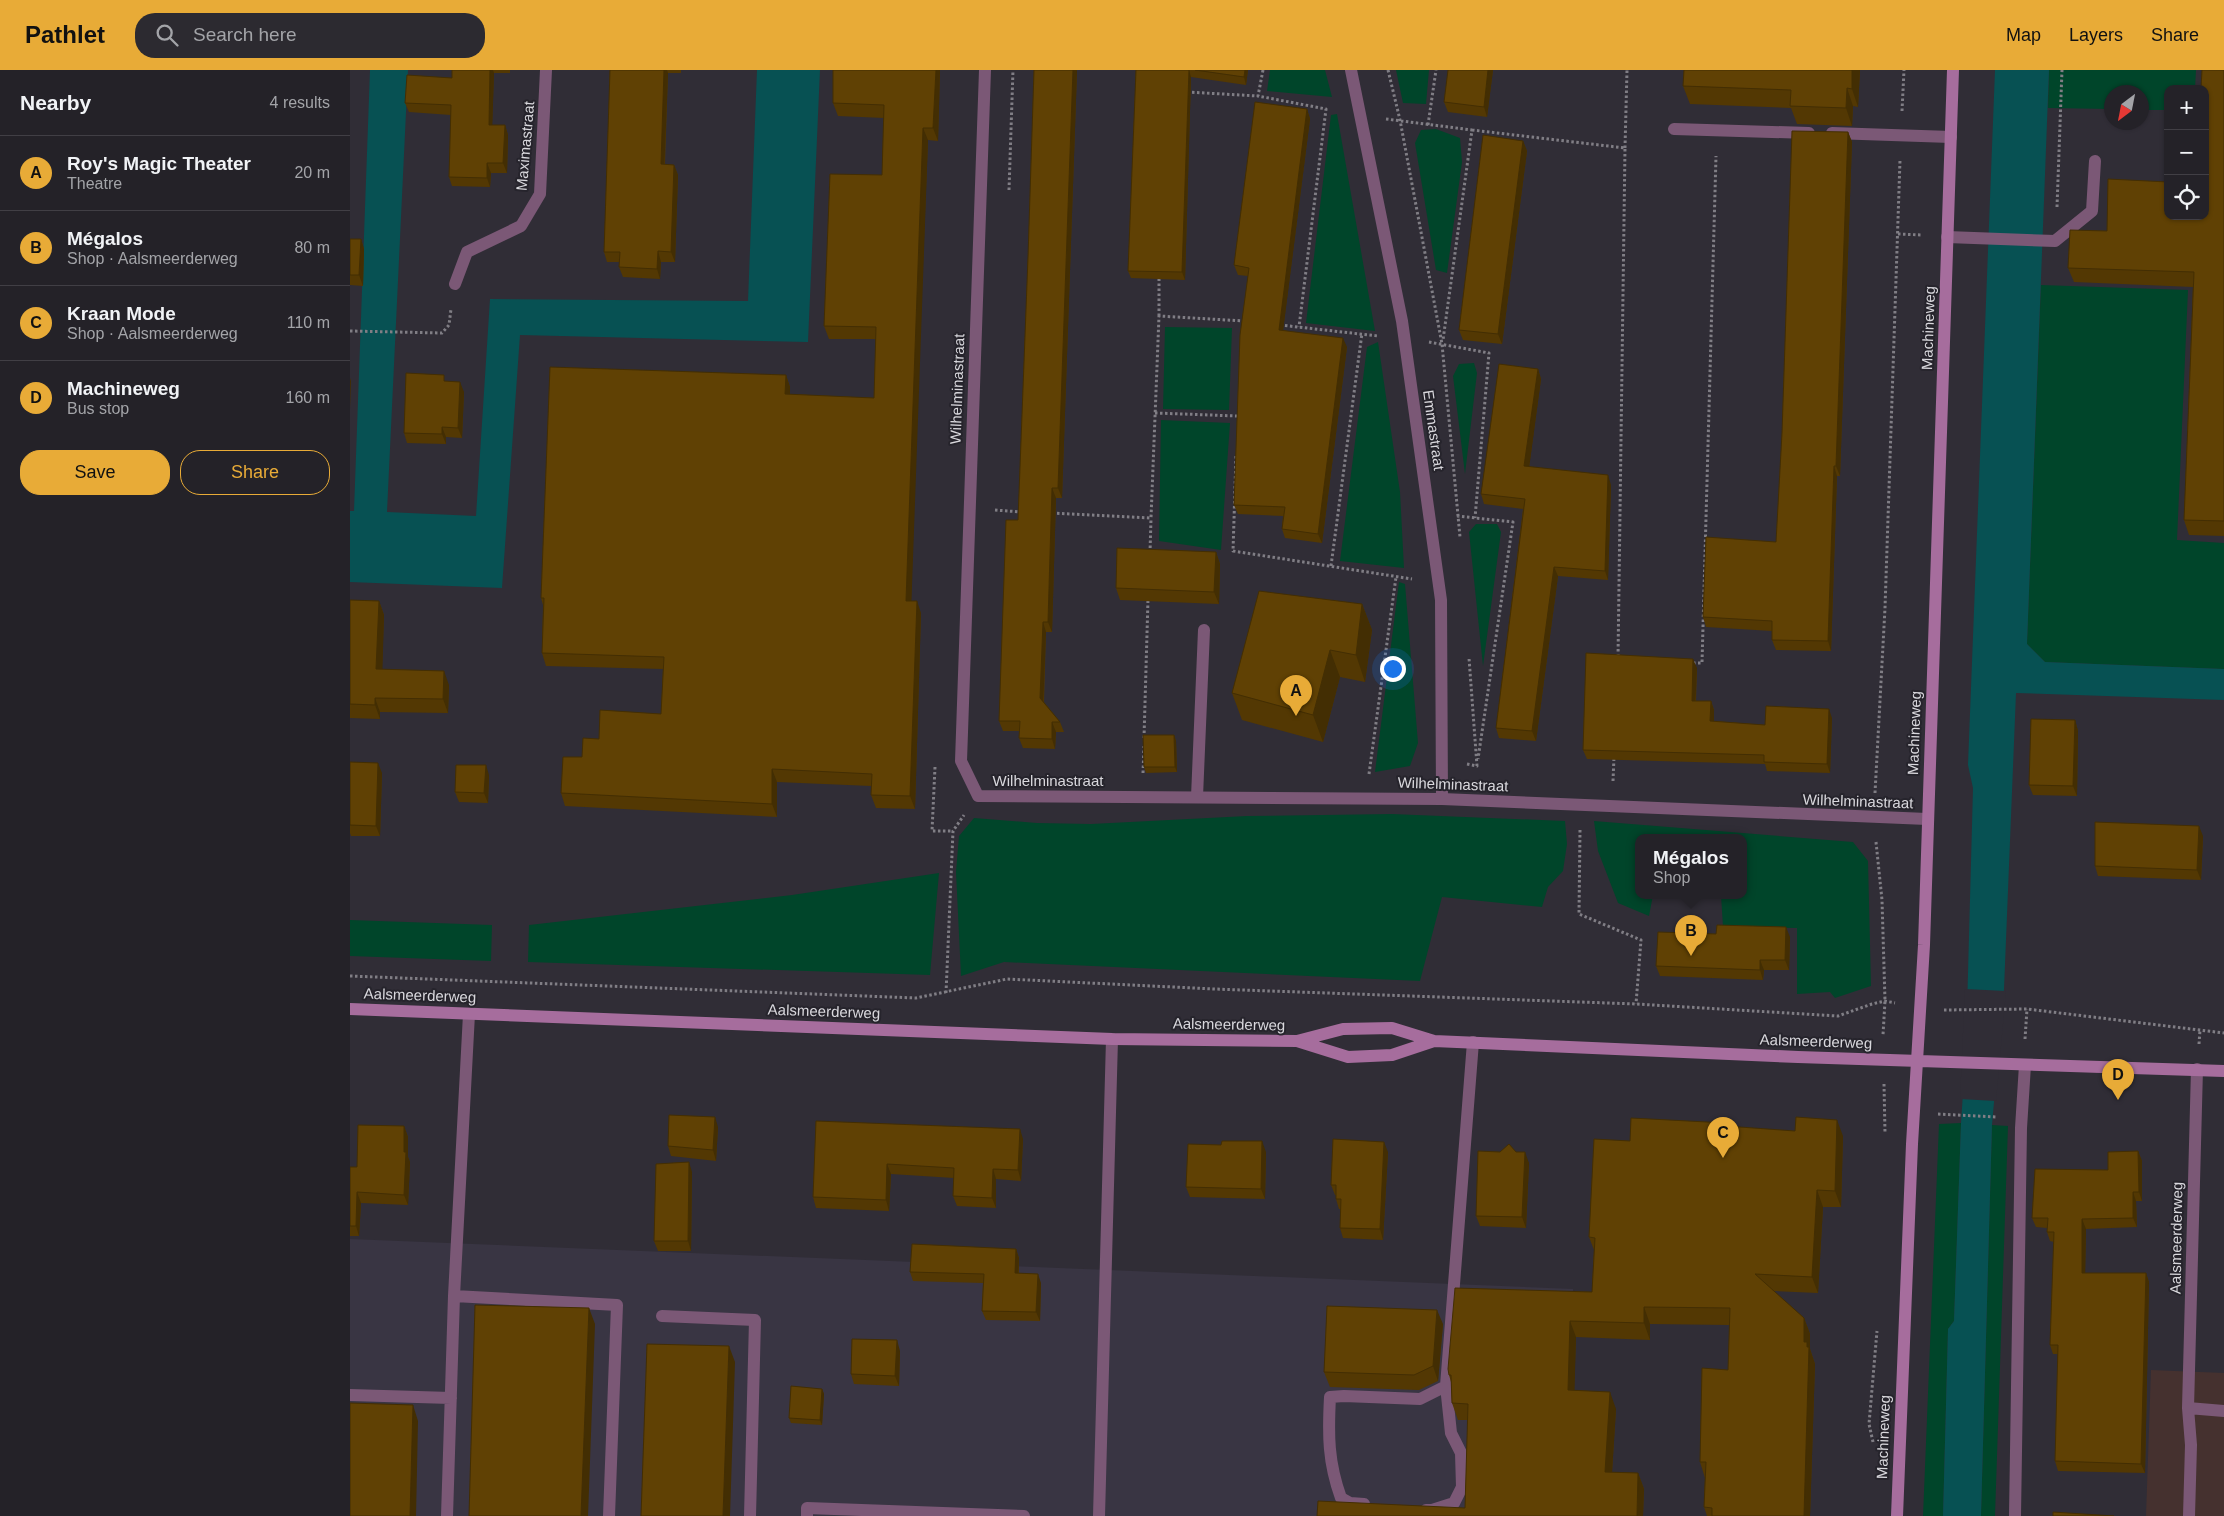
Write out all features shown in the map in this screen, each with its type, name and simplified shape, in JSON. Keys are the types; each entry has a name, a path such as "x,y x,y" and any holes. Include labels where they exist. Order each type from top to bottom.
{"street":[{"name":"Maximastraat","path":"455,284 467,252 521,226 540,194 546,70"},
{"name":"Wilhelminastraat","path":"985,70 961,761 978,796 1442,799 1927,819"},
{"name":"Emmastraat","path":"1352,70 1404,338 1441,600 1442,799"},
{"name":"Machineweg","path":"1897,1516 1917,1061 1924,945 1953,70"},
{"path":"1674,129 1951,137"},
{"path":"1947,237 2052,241 2092,211 2095,161"},
{"path":"1197,797 1204,630"},
{"name":"Aalsmeerderweg","path":"350,1009 1112,1039 1297,1041 1343,1030 1392,1028 1434,1041 1917,1061 2224,1071"},
{"path":"447,1516 454,1296 469,1014"},
{"path":"1099,1516 1112,1039"},
{"name":"Aalsmeerderweg","path":"1297,1041 1348,1057 1392,1055 1434,1041"},
{"path":"1415,1509 1452,1510 1462,1487 1460,1453 1451,1433 1446,1386 1473,1042"},
{"path":"2015,1516 2021,1128 2020,1064"},
{"name":"Aalsmeerderweg","path":"2189,1516 2191,1445 2188,1408 2197,1069"},
{"path":"454,1296 617,1305 609,1516"},
{"path":"662,1316 755,1320 750,1516"},
{"path":"1379,1506 1350,1503 1340,1498 1332,1474 1328,1433 1330,1397 1420,1400 1446,1386"},
{"path":"350,1395 450,1398"},
{"path":"2188,1408 2224,1411"},
{"path":"807,1516 807,1508 1024,1516"}],"path":[{"path":"1258,96 1263,70"},
{"path":"1428,124 1436,70"},
{"path":"1618,668 1627,70"},
{"path":"350,976 916,998 1007,979 1628,1006 1636,1004 1838,1016 1885,1001 1882,900 1873,818 1885,608 1904,70"},
{"path":"2052,241 2062,70"},
{"path":"1184,92 1258,96 1326,109 1299,327"},
{"path":"1360,115 1625,148"},
{"path":"1442,344 1472,130"},
{"path":"1692,663 1702,663 1717,130"},
{"path":"1150,557 1159,267"},
{"path":"350,331 442,333 449,325 455,284"},
{"path":"1158,316 1246,321"},
{"path":"1241,321 1241,330"},
{"path":"1272,324 1404,338 1489,353 1475,518"},
{"path":"1331,566 1362,333"},
{"path":"1237,426 1238,407"},
{"path":"1154,413 1237,416"},
{"path":"1236,455 1232,550 1438,584"},
{"path":"969,509 1025,512"},
{"path":"1044,513 1151,518"},
{"path":"1429,513 1512,522 1472,800"},
{"path":"1366,798 1396,577"},
{"path":"1142,782 1148,596"},
{"path":"1618,658 1627,659"},
{"path":"1612,806 1614,747"},
{"name":"Wilhelminastraat","path":"946,993 953,831 978,796"},
{"path":"1581,805 1579,914 1641,940 1636,1004"},
{"path":"1952,1011 2018,1009 2119,1019 2224,1033"},
{"path":"1944,1115 2000,1117"}],"shaded area":[{"path":"370,70 408,70 387,512 476,516 490,299 748,301 757,70 820,70 808,342 520,335 502,588 350,582 350,511 354,511"},
{"path":"1270,70 1325,70 1332,97 1267,91"},
{"path":"1396,70 1429,70 1426,104 1403,103"},
{"path":"1995,70 2049,70 2027,644 2045,662 2224,669 2224,700 2016,693 2004,989 1992,1125 1981,1516 1943,1516 1948,1329 1954,1321 1961,1123 1966,1047 1973,788 1968,765"},
{"path":"2049,70 2196,70 2195,85 2164,85 2164,110 2149,110 2149,85 2104,85 2104,109 2048,108"},
{"path":"1337,114 1375,331 1306,323 1331,115"},
{"path":"1436,129 1460,138 1462,162 1447,273 1436,270 1415,143 1421,130"},
{"path":"2041,285 2188,290 2177,540 2224,543 2224,669 2045,662 2027,644"},
{"path":"1165,327 1232,328 1229,410 1163,409"},
{"path":"1378,342 1400,492 1404,568 1340,561 1367,347"},
{"path":"1474,363 1477,373 1465,474 1453,376 1459,364"},
{"path":"1161,420 1230,423 1221,550 1159,541"},
{"path":"1476,524 1497,524 1501,532 1483,666 1469,532"},
{"path":"1399,582 1405,584 1418,743 1410,766 1375,772"},
{"path":"1392,814 1565,821 1567,844 1563,871 1548,887 1542,907 1442,897 1420,981 1004,962 961,976 956,872 959,836 974,818 1037,823 1091,824 1247,816"},
{"path":"1594,821 1853,842 1868,861 1871,986 1835,998 1830,992 1797,994 1797,928 1723,927 1721,899 1747,899 1747,834 1635,834 1635,899 1652,899 1649,916 1618,903 1598,851"},
{"path":"939,873 930,975 528,962 529,925 792,895"},
{"path":"350,920 492,925 491,961 350,956"},
{"path":"1961,1123 1954,1321 1948,1329 1943,1516 1923,1516 1939,1124"},
{"path":"1992,1125 2008,1126 1995,1516 1981,1516"},
{"path":"350,1239 1573,1289 1566,1516 350,1516"},
{"path":"2151,1370 2224,1373 2224,1516 2146,1516"}],"pier":[{"path":"1965,989 2006,991 1996,1101 1960,1099"}],"building":[{"path":"452,70 490,70 489,125 505,125 503,163 487,163 487,178 449,177 451,105 405,103 407,75 452,78"},
{"path":"610,70 664,70 661,164 674,165 671,252 658,251 657,269 619,267 620,252 604,252"},
{"path":"833,70 936,70 933,128 923,128 906,601 917,601 910,796 871,795 872,774 772,769 772,804 561,793 563,757 582,757 583,738 599,739 600,710 661,714 664,657 542,653 544,598 541,598 550,367 786,375 785,394 874,398 876,327 824,326 830,174 882,175 884,105 833,103"},
{"path":"1034,70 1073,70 1058,488 1052,488 1048,622 1043,622 1040,698 1060,722 1052,722 1052,739 1019,738 1020,721 999,721 1006,520 1018,520"},
{"path":"1136,70 1189,70 1182,272 1128,271"},
{"path":"1195,70 1245,70 1244,77"},
{"path":"1448,70 1488,70 1484,107 1444,102"},
{"path":"1684,70 1852,70 1852,89 1847,88 1846,108 1790,106 1791,90 1683,86"},
{"path":"2202,70 2224,70 2224,521 2184,520 2194,272 2068,268 2070,230 2107,231 2108,179 2164,182 2164,220 2209,220 2209,85 2201,85"},
{"path":"1255,102 1307,109 1279,330 1343,338 1318,534 1282,529 1285,507 1234,505 1240,335 1249,268 1234,265"},
{"path":"1792,131 1848,132 1828,641 1772,640 1772,621 1703,617 1706,537 1776,542 1782,433"},
{"path":"1483,135 1523,141 1498,334 1459,330"},
{"path":"350,239 361,239 359,275 350,275"},
{"path":"1499,364 1538,369 1524,466 1608,475 1605,571 1554,567 1532,731 1496,728 1525,499 1481,494"},
{"path":"406,373 444,375 444,381 460,382 458,428 442,427 442,434 404,433"},
{"path":"1117,548 1216,552 1214,592 1116,588"},
{"path":"1259,591 1362,604 1356,655 1330,650 1313,715 1232,693"},
{"path":"350,600 379,601 376,669 444,671 443,699 375,698 375,705 350,704"},
{"path":"1586,653 1693,659 1692,701 1711,701 1710,721 1765,725 1766,706 1829,709 1827,764 1764,762 1764,755 1583,750"},
{"path":"2031,719 2075,720 2073,786 2029,785"},
{"path":"1143,735 1174,735 1175,767 1144,767"},
{"path":"350,762 378,763 376,826 350,825"},
{"path":"456,765 486,765 484,793 455,792"},
{"path":"2095,822 2199,826 2197,870 2095,866"},
{"path":"1717,925 1786,927 1785,960 1760,960 1760,970 1656,966 1658,932 1716,934"},
{"path":"669,1115 715,1117 713,1150 668,1146"},
{"path":"1796,1117 1837,1120 1835,1191 1817,1190 1812,1277 1755,1274 1804,1318 1804,1342 1807,1342 1807,1347 1809,1347 1804,1516 1712,1516 1712,1508 1704,1507 1706,1462 1700,1462 1702,1368 1728,1370 1730,1308 1644,1307 1644,1323 1570,1321 1568,1390 1610,1392 1605,1472 1638,1473 1637,1516 1317,1516 1318,1501 1465,1508 1468,1404 1452,1403 1451,1375 1449,1375 1448,1369 1455,1288 1592,1292 1595,1238 1589,1237 1594,1139 1630,1141 1631,1118 1726,1123 1726,1126 1795,1131"},
{"path":"816,1121 1020,1129 1018,1170 993,1169 992,1198 953,1196 954,1168 887,1164 886,1200 813,1197"},
{"path":"358,1125 404,1126 404,1152 406,1152 404,1195 357,1192 356,1226 350,1226 350,1167 357,1167"},
{"path":"1333,1139 1384,1142 1380,1229 1340,1228 1341,1199 1336,1199 1336,1185 1331,1185"},
{"path":"1222,1141 1262,1141 1261,1189 1186,1187 1188,1144 1221,1145"},
{"path":"1509,1144 1516,1152 1525,1152 1522,1217 1476,1216 1478,1151 1500,1152"},
{"path":"2138,1151 2139,1192 2133,1192 2133,1218 2082,1219 2082,1273 2146,1273 2141,1464 2055,1461 2058,1345 2050,1345 2054,1232 2047,1232 2048,1218 2032,1218 2035,1169 2108,1170 2108,1152"},
{"path":"689,1162 688,1241 654,1241 656,1164"},
{"path":"912,1244 1016,1249 1015,1273 1038,1274 1036,1312 982,1311 984,1274 910,1272"},
{"path":"475,1305 589,1308 581,1516 469,1516"},
{"path":"1327,1306 1437,1310 1433,1366 1414,1375 1324,1372"},
{"path":"852,1339 897,1340 895,1376 851,1374"},
{"path":"647,1344 729,1346 723,1516 641,1516"},
{"path":"791,1386 822,1389 820,1420 789,1418"},
{"path":"350,1403 413,1405 410,1516 350,1516"},
{"path":"2053,1512 2114,1516 2053,1516"}],"place":[{"name":"Roy's Magic Theater","path":"1296,716"},
{"name":"Mégalos","path":"1691,956"},
{"name":"Machineweg","path":"2118,1100"},
{"name":"Kraan Mode","path":"1723,1158"}]}
